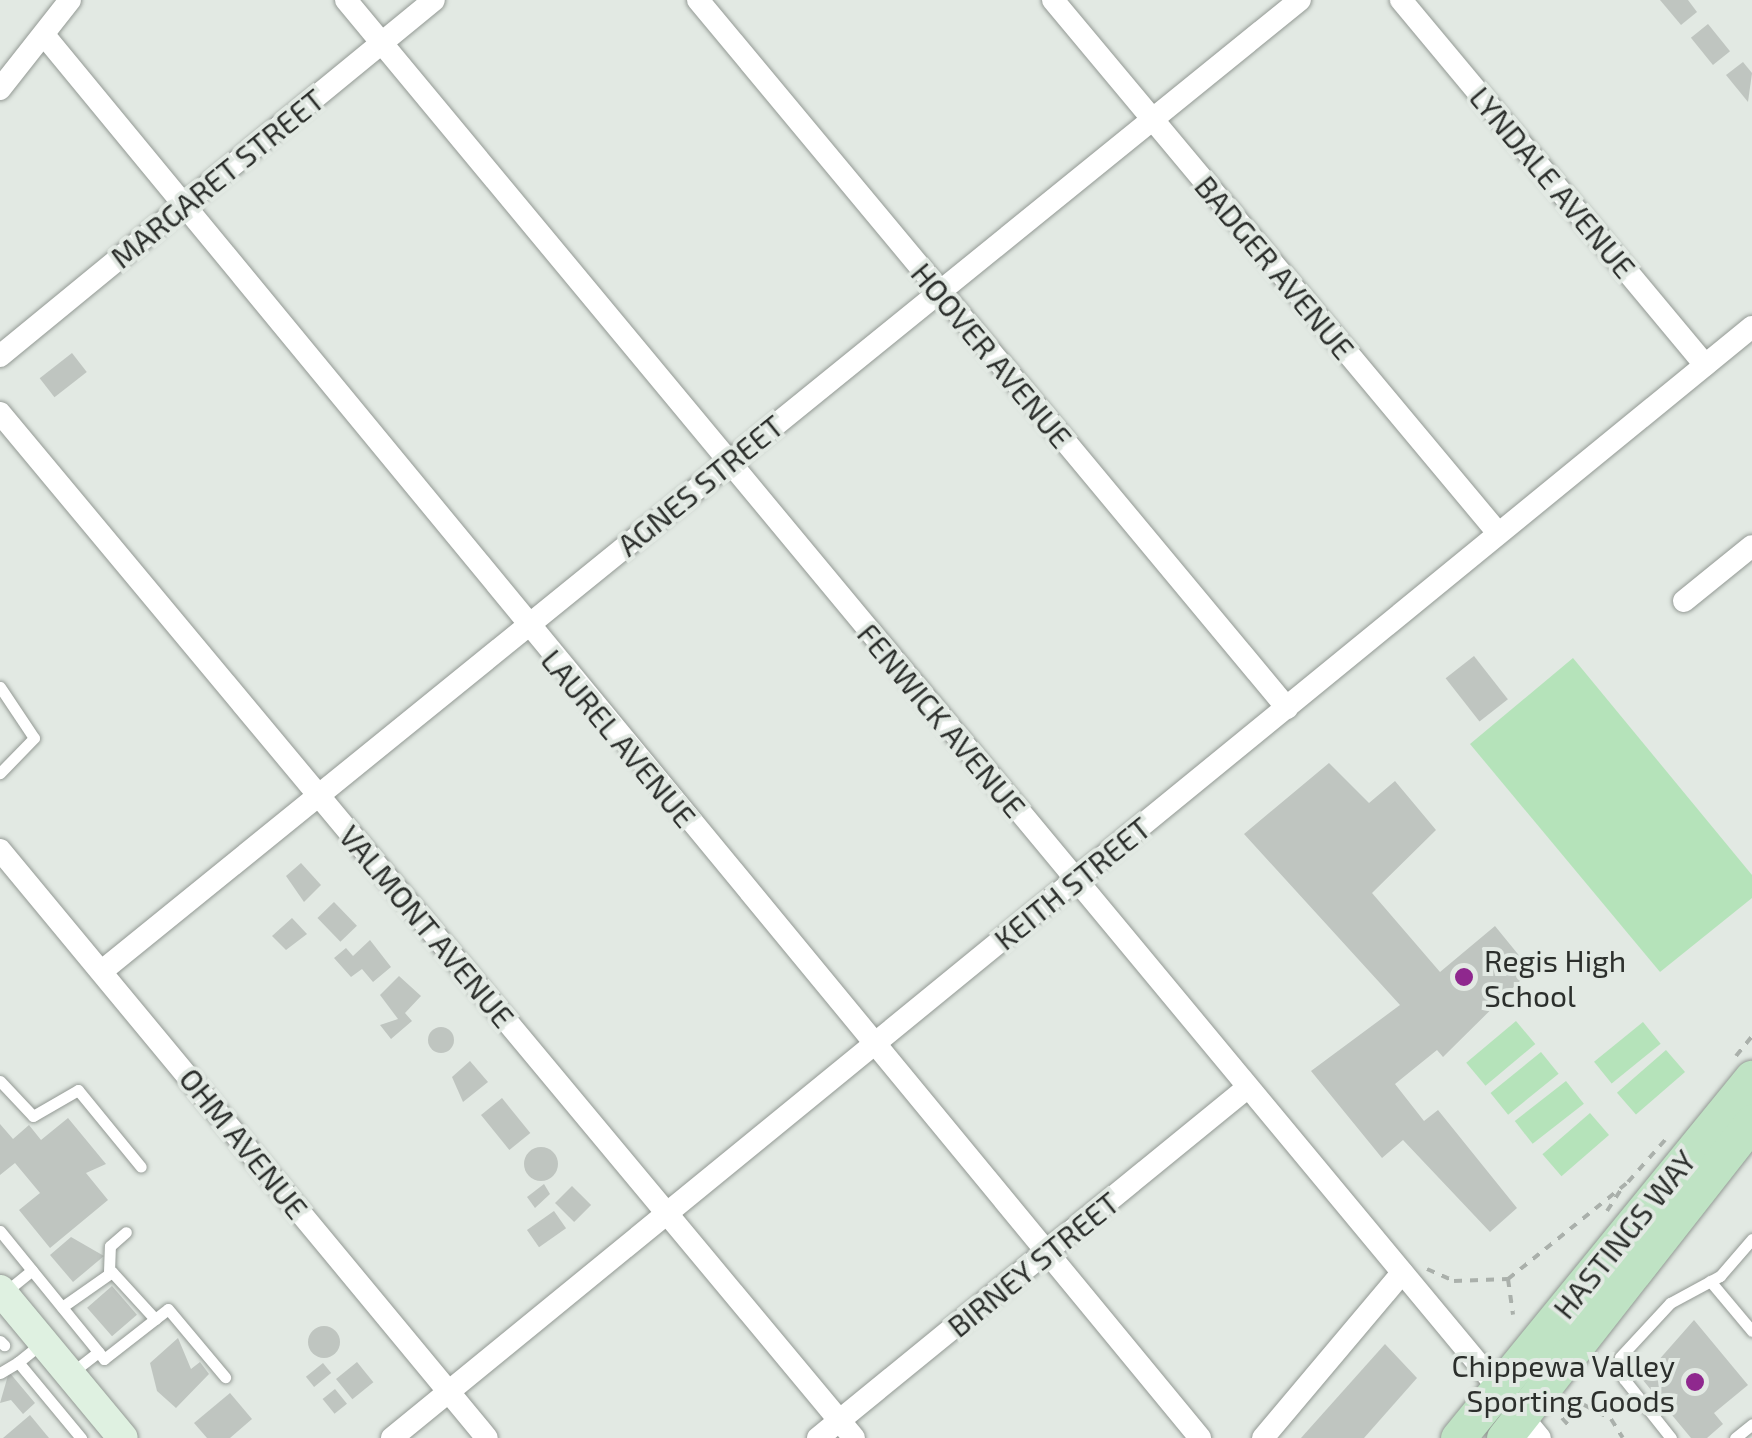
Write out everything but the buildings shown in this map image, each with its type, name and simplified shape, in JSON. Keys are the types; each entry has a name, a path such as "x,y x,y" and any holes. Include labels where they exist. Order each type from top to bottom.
{"main road":[{"name":"HASTINGS WAY","path":"1458,1438 1737,1075"},
{"name":"HASTINGS WAY","path":"1522,1431 1752,1122"},
{"path":"3,1298 123,1438"}],"street":[{"path":"0,89 70,0"},
{"name":"FENWICK AVENUE","path":"346,0 1247,1088 1411,1267 1498,1388 1522,1431"},
{"name":"MARGARET STREET","path":"0,356 434,0"},
{"name":"HOOVER AVENUE","path":"698,0 1287,708"},
{"name":"BADGER AVENUE","path":"1053,0 1498,534"},
{"name":"AGNES STREET","path":"102,971 1300,0"},
{"name":"LYNDALE AVENUE","path":"1402,0 1704,364"},
{"name":"LAUREL AVENUE","path":"44,35 180,207 1200,1438"},
{"name":"KEITH STREET","path":"392,1438 872,1042 1075,881 1752,327"},
{"name":"VALMONT AVENUE","path":"0,413 847,1429"},
{"path":"1684,601 1752,546"},
{"name":"OHM AVENUE","path":"0,850 486,1438"},
{"name":"BIRNEY STREET","path":"818,1438 847,1429 1047,1253 1247,1088"},
{"path":"1263,1438 1411,1267"}],"lane":[{"path":"0,687 34,738 0,773"},
{"path":"0,1081 32,1116 78,1090 142,1166"},
{"path":"0,1231 104,1359 168,1308 225,1377"},
{"path":"126,1232 110,1246 110,1272 155,1319"},
{"path":"1671,1438 1624,1379 1620,1358 1670,1303 1710,1280 1752,1239"},
{"path":"3,1298 32,1270"},
{"path":"62,1307 110,1272"},
{"path":"1710,1280 1752,1331"},
{"path":"0,1372 43,1342"},
{"path":"50,1400 98,1352"},
{"path":"18,1362 80,1438"},
{"path":"1735,1438 1752,1424"}],"path":[{"path":"1737,1075 1752,1036"},
{"path":"1411,1267 1454,1281 1508,1280 1628,1182 1672,1132"},
{"path":"1508,1280 1513,1315"},
{"path":"1569,1397 1611,1419 1622,1438"},
{"path":"1576,1411 1580,1425"},
{"path":"1562,1418 1572,1430"}],"green space":[{"path":"1573,658 1752,875 1752,898 1660,972 1470,744"},
{"path":"1516,1021 1535,1044 1485,1086 1466,1063"},
{"path":"1643,1022 1661,1044 1612,1083 1594,1062"},
{"path":"1666,1050 1685,1072 1636,1115 1617,1093"},
{"path":"1541,1052 1559,1074 1508,1115 1490,1093"},
{"path":"1566,1081 1584,1104 1533,1144 1515,1121"},
{"path":"1590,1113 1609,1135 1561,1176 1542,1154"}],"place":[{"name":"Regis High School","path":"1464,977"},
{"name":"Chippewa Valley Sporting Goods","path":"1695,1382"}]}
